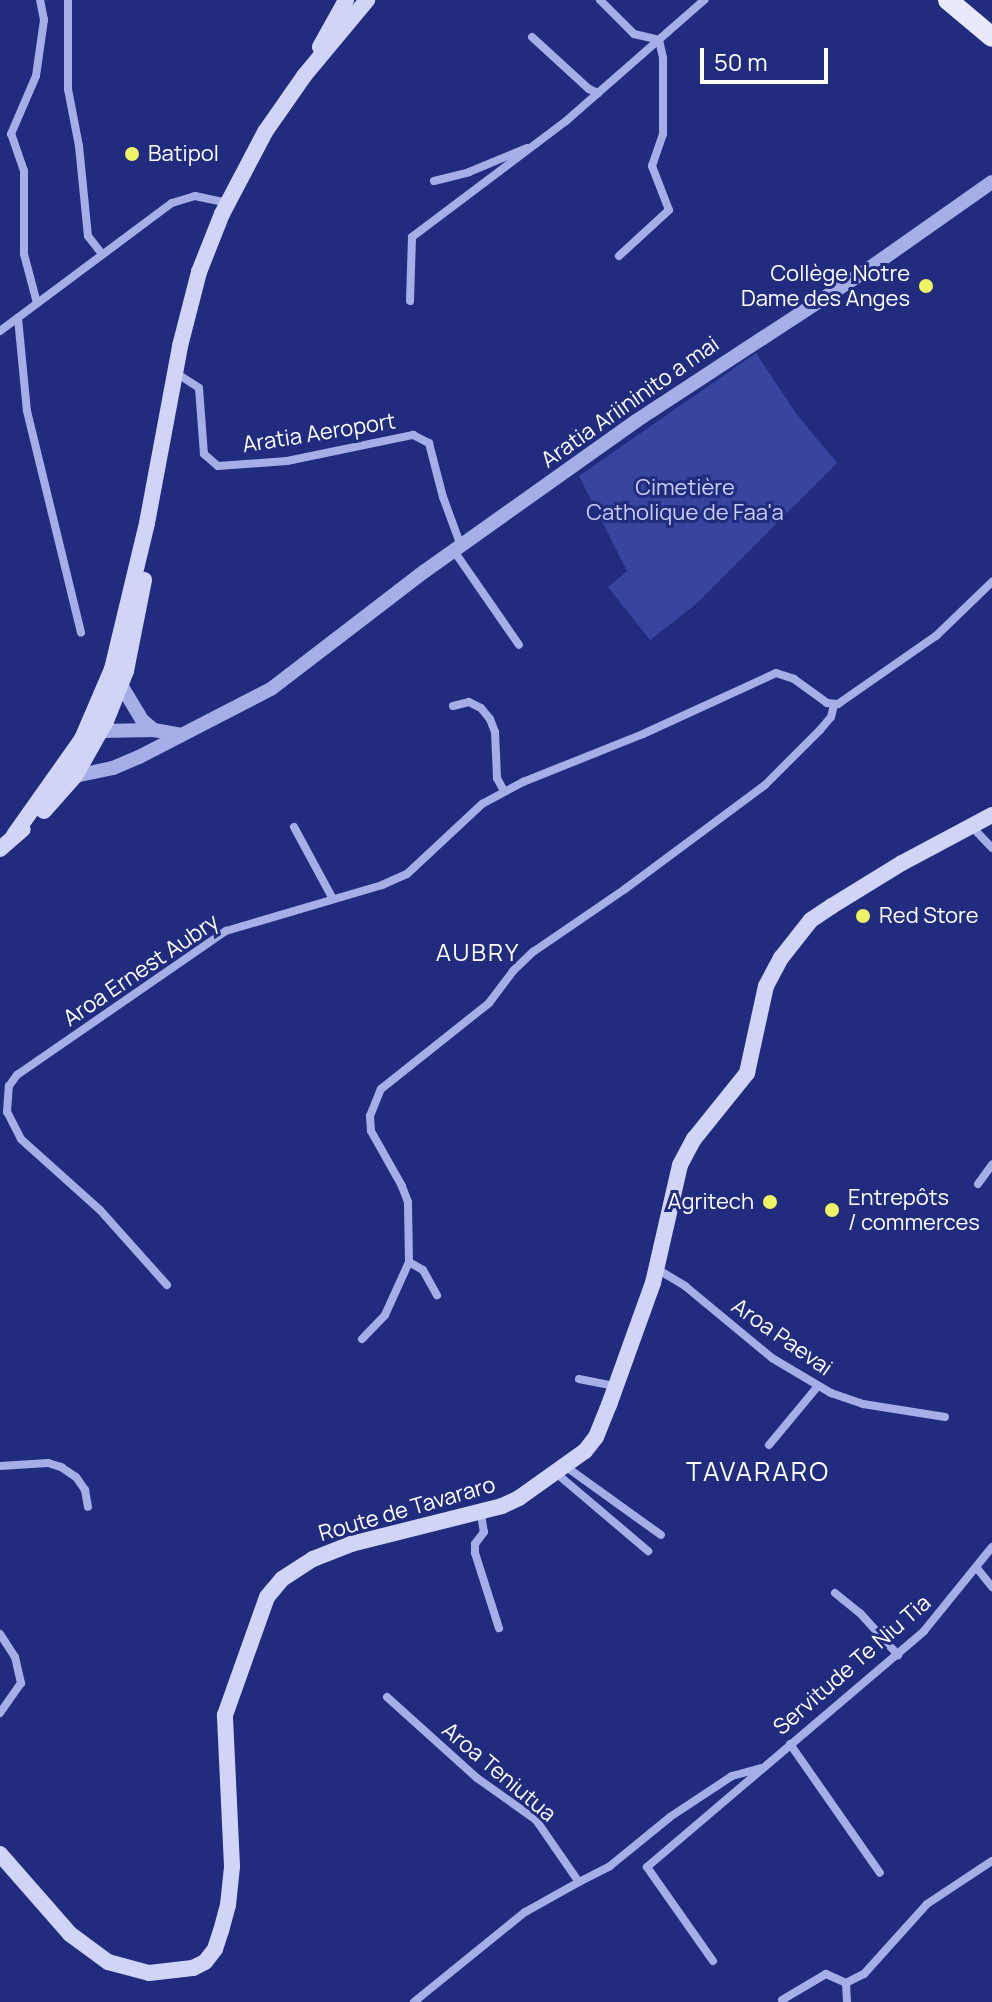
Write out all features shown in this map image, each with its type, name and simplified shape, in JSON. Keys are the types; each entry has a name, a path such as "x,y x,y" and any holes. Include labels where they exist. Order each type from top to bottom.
{"main road":[{"path":"304,76 346,0"},
{"path":"14,835 82,739 117,655 199,272 228,203 265,132 304,76 367,0"},
{"path":"948,0 992,37"},
{"path":"0,849 42,813 75,776 101,731 121,685 140,613 148,558 147,523"},
{"name":"Route de Tavararo","path":"0,1854 70,1934 108,1962 149,1973 193,1968 205,1962 215,1949 221,1931 228,1905 232,1866 225,1715 267,1597 291,1573 331,1551 481,1514 519,1498 592,1444 657,1269 680,1165 694,1139 747,1073 766,986 781,958 802,930 821,913 902,863 992,815"}],"street":[{"path":"37,303 24,254 24,171 11,134 36,76 44,20 40,0"},
{"path":"68,0 68,89 79,146 88,236 102,254"},
{"path":"600,0 634,34 659,40"},
{"path":"410,301 412,237 541,142 704,0"},
{"path":"532,37 589,89 598,93"},
{"path":"619,256 669,210 652,166 663,134 665,103 659,40"},
{"path":"434,181 469,172 541,142"},
{"name":"Aratia Ariininito a mai","path":"75,776 113,768 271,689 457,549 636,421 864,272 992,182"},
{"path":"0,331 183,198 210,197 228,203"},
{"path":"18,318 27,411 81,632"},
{"name":"Aratia Aeroport","path":"176,373 199,388 204,454 218,466 287,461 413,435 429,443 457,549"},
{"path":"457,549 519,645"},
{"path":"362,1339 385,1315 409,1262 408,1202 371,1131 370,1116 381,1089 489,1003 513,971 533,952 625,889 765,785 820,730 831,717 834,705 861,690 936,636 992,582"},
{"name":"Aroa Ernest Aubry","path":"167,1285 100,1210 21,1139 7,1112 9,1086 32,1065 226,931 407,874 462,820 504,791 776,673 783,673 834,705"},
{"path":"121,685 132,709 154,730"},
{"path":"453,706 469,702 481,708 490,719 495,732 497,778 504,791"},
{"path":"82,739 101,731 154,730 182,735"},
{"path":"971,826 992,848"},
{"path":"294,827 333,899"},
{"path":"978,1184 992,1165"},
{"path":"409,1262 423,1270 437,1295"},
{"name":"Aroa Paevai","path":"657,1269 685,1286 772,1358 818,1386 863,1404 945,1417"},
{"path":"579,1379 616,1386"},
{"path":"769,1445 818,1386"},
{"path":"0,1466 48,1463 61,1467 76,1477 85,1490 88,1507"},
{"path":"560,1470 661,1535"},
{"path":"560,1470 648,1551"},
{"path":"481,1514 484,1532 475,1544 475,1553 499,1628"},
{"name":"Servitude Te Niu Tia","path":"713,1961 647,1867 898,1655 944,1609 992,1547"},
{"path":"976,1567 992,1587"},
{"path":"835,1593 860,1613 898,1655"},
{"path":"0,1634 15,1657 21,1683 0,1713"},
{"name":"Aroa Teniutua","path":"387,1697 413,1724 477,1778 536,1820 579,1882"},
{"path":"790,1744 880,1873"},
{"path":"414,2002 525,1912 610,1866 670,1817 732,1776 762,1768"},
{"path":"846,1983 872,1969 927,1904 992,1861"},
{"path":"782,2000 826,1974 846,1983"},
{"path":"846,1983 847,2002"}],"green space":[{"name":"Cimetière Catholique de Faa'a","path":"756,353 798,416 837,463 695,605 650,640 608,587 627,571 579,476"}],"place":[{"name":"Batipol","path":"132,154"},
{"name":"Collège Notre Dame des Anges","path":"926,286"},
{"name":"Red Store","path":"863,916"},
{"name":"Agritech","path":"770,1202"},
{"name":"Entrepôts / commerces","path":"832,1210"}],"district":[{"name":"AUBRY","path":"478,952"},
{"name":"TAVARARO","path":"758,1472"}]}
